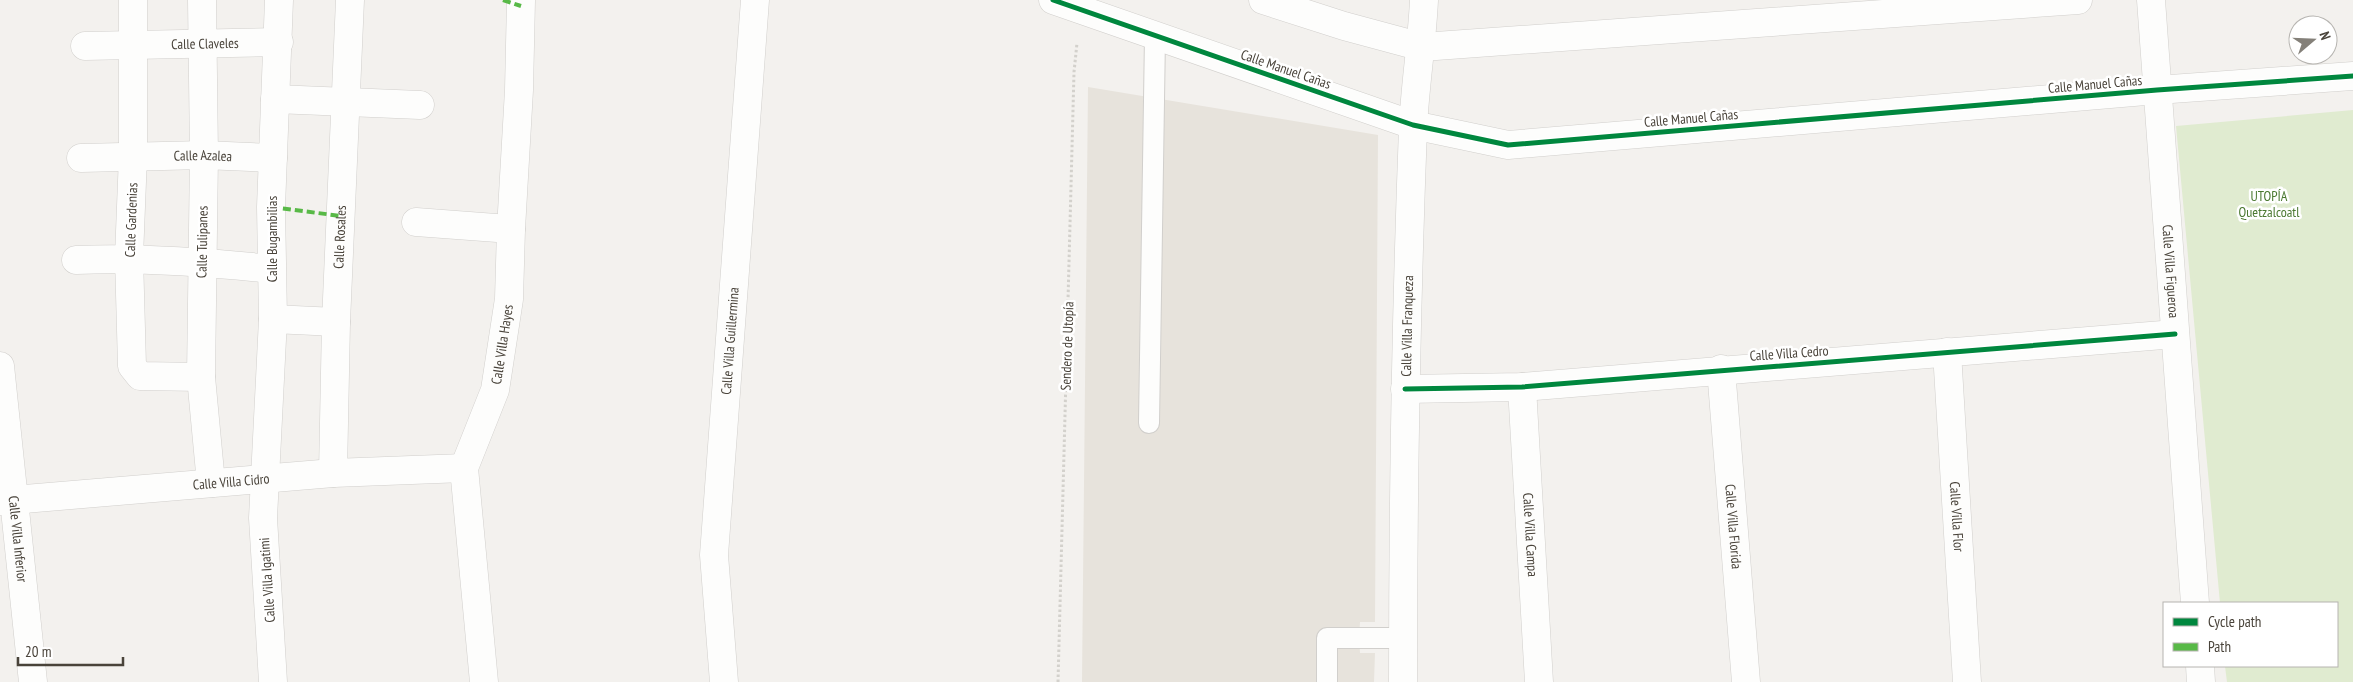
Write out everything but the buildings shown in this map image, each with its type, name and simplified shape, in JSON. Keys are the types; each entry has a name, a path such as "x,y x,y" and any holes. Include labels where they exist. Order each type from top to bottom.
{"street":[{"name":"Calle Gardenias","path":"133,0 133,156 129,258 132,366 140,376 201,377"},
{"name":"Calle Tulipanes","path":"202,0 204,156 201,377 210,483"},
{"name":"Calle Bugambilias","path":"266,479 273,319 271,269 273,158 280,0"},
{"name":"Calle Rosales","path":"333,473 336,322 350,0"},
{"name":"Calle Villa Hayes","path":"484,682 464,468 495,390 509,299 511,229 520,90 521,0"},
{"name":"Calle Villa Guillermina","path":"724,682 714,555 755,0"},
{"name":"Calle Manuel Cañas","path":"1053,0 1413,125 1508,145 2157,90 2353,76"},
{"path":"1263,0 1344,26 1422,47 2078,0"},
{"name":"Calle Villa Franqueza","path":"1403,682 1405,389 1413,125 1422,47 1424,0"},
{"name":"Calle Villa Figueroa","path":"2151,0 2195,602"},
{"name":"Calle Claveles","path":"85,46 279,42"},
{"path":"276,100 420,105"},
{"name":"Calle Azalea","path":"81,158 204,156 273,158"},
{"path":"416,222 511,229"},
{"path":"76,260 129,258 202,262 271,269"},
{"path":"273,319 336,322"},
{"name":"Calle Villa Cedro","path":"1405,389 1522,387 1721,369 2175,334"},
{"name":"Calle Villa Flor","path":"1947,352 1967,682"},
{"name":"Calle Villa Inferior","path":"0,366 7,501 33,682"},
{"name":"Calle Villa Florida","path":"1721,369 1746,682"},
{"name":"Calle Villa Campa","path":"1522,387 1539,682"},
{"name":"Calle Villa Cidro","path":"7,501 333,473 464,468"},
{"name":"Calle Villa Igatimi","path":"266,479 262,518 273,682"},
{"path":"2200,667 2201,682"}],"lane":[{"path":"1149,423 1155,36"},
{"path":"1327,682 1327,638 1403,638"}],"shaded area":[{"path":"1088,87 1378,135 1375,622 1360,622 1359,638 1360,653 1375,653 1374,682 1082,682"}],"green space":[{"name":"UTOPÍA Quetzalcoatl","path":"2353,110 2353,682 2227,682 2225,667 2338,667 2338,602 2220,602 2176,126"}],"marked path":[{"path":"503,0 521,6"},
{"path":"271,207 341,216"}],"cycle path":[{"path":"1053,0 1413,125 1508,145 2157,90 2353,76"},
{"path":"1405,389 1522,387 2175,334"}]}
